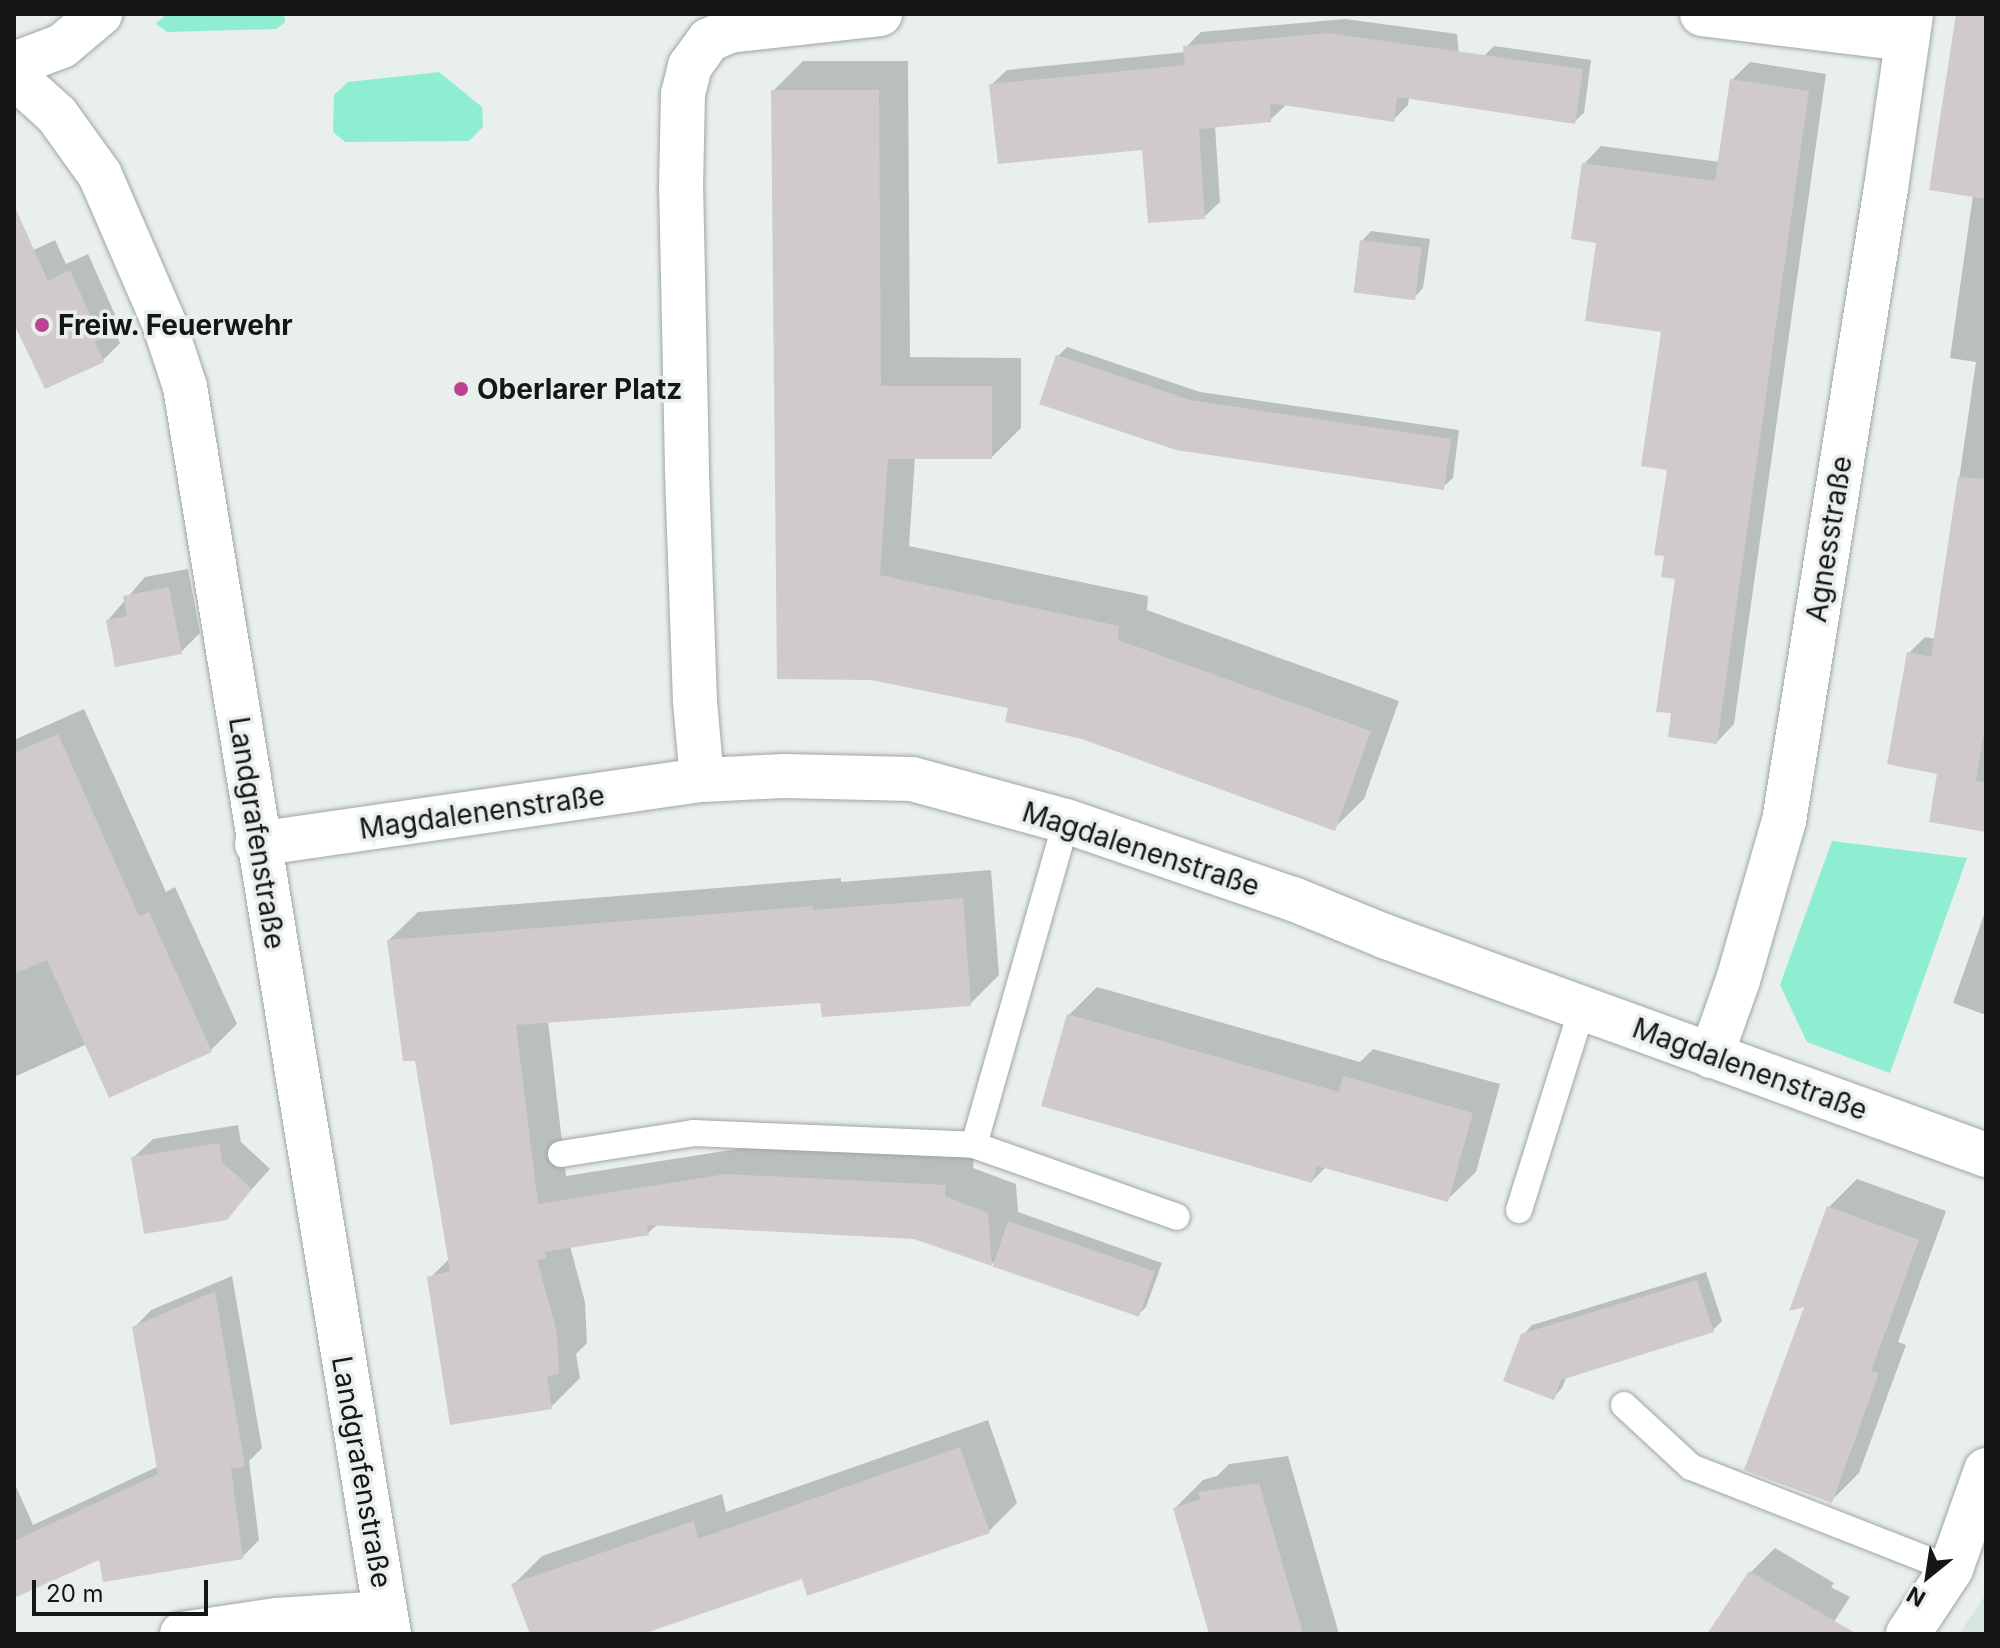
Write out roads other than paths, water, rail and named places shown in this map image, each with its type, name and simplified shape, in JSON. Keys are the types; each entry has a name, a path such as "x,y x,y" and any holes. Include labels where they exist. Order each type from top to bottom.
{"street":[{"path":"14,64 62,46 100,14"},
{"path":"702,780 692,623 681,189 683,94 690,66 709,40 729,31 880,14"},
{"path":"1702,14 1909,27"},
{"name":"Agnesstraße","path":"1711,1056 1738,980 1784,821 1909,27"},
{"name":"Landgrafenstraße","path":"14,76 57,115 100,175 164,323 185,387 205,492 257,844 387,1624"},
{"name":"Magdalenenstraße","path":"257,844 702,780 784,776 912,779 1066,821 1293,899 1582,1009 1986,1155"},
{"path":"1908,1634 1951,1569 1986,1470"},
{"path":"182,1634 276,1620 387,1624"}],"lane":[{"path":"974,1145 1066,821"},
{"path":"1519,1210 1582,1009"},
{"path":"561,1154 693,1133 974,1145 1177,1217"},
{"path":"1624,1405 1691,1467 1951,1569"}],"place":[{"name":"Freiw. Feuerwehr","path":"42,325"},
{"name":"Oberlarer Platz","path":"461,389"}]}
